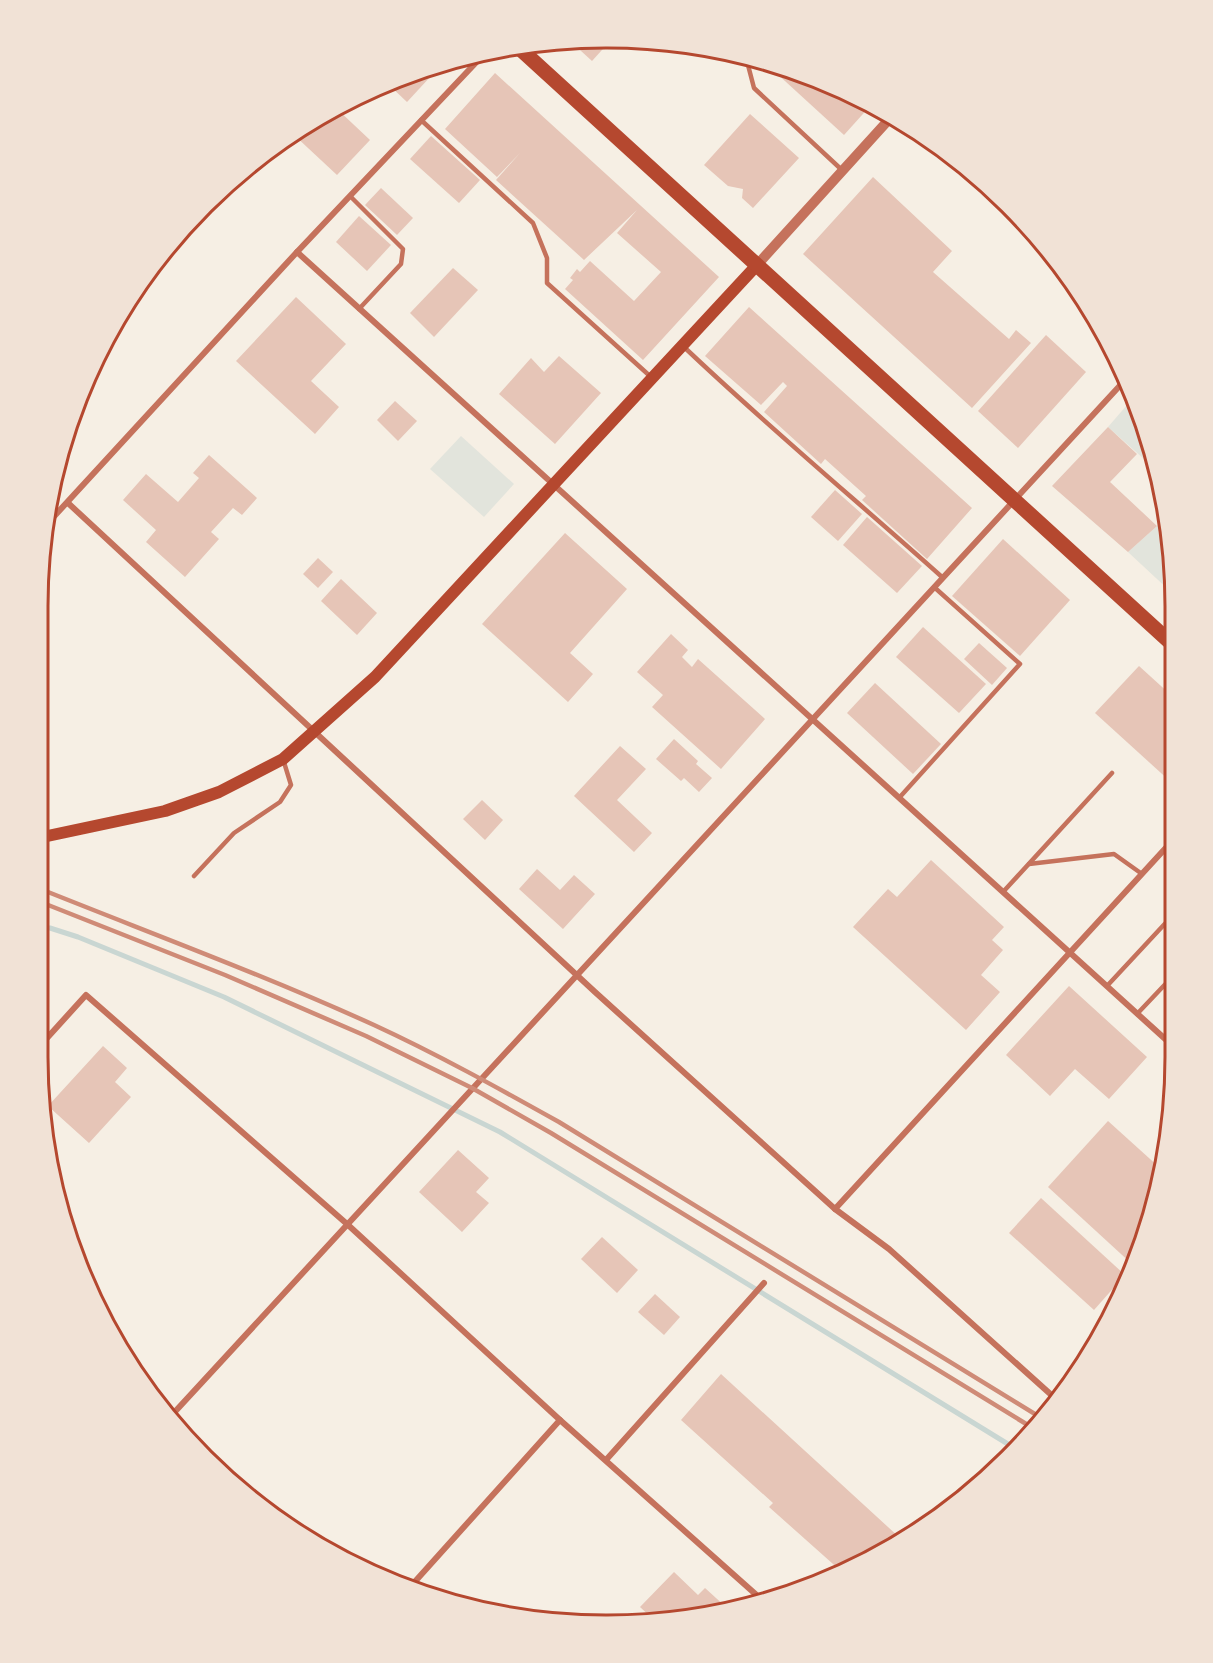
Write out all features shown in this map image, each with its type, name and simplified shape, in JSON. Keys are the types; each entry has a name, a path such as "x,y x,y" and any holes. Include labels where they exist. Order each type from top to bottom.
{"main road":[{"path":"527,54 1165,637"},
{"path":"48,836 165,811 219,792 284,759 375,677 757,265"}],"street":[{"path":"56,515 297,252 474,64"},
{"path":"757,265 886,123"},
{"path":"297,252 1165,1039"},
{"path":"175,1411 1119,386"},
{"path":"68,503 576,974 835,1209 889,1249 1051,1395"},
{"path":"835,1209 1165,849"},
{"path":"48,1037 86,995 347,1224 560,1420 756,1594"},
{"path":"606,1460 764,1283"},
{"path":"416,1581 560,1420"}],"lane":[{"path":"748,66 754,88 843,171"},
{"path":"421,120 533,223 547,258 547,283 652,379"},
{"path":"350,196 398,242 404,256 401,264 359,309"},
{"path":"683,346 801,454 825,472 942,577"},
{"path":"899,798 1020,664 934,587"},
{"path":"194,876 234,833 280,802 291,785 284,759"},
{"path":"1003,892 1112,773"},
{"path":"1028,864 1114,854 1142,874"},
{"path":"1107,986 1165,924"},
{"path":"1137,1014 1165,984"}],"shaded area":[{"path":"1127,405 1145,460 1108,427"},
{"path":"461,436 514,484 484,517 430,469"},
{"path":"1158,524 1164,586 1128,552"}],"building":[{"path":"604,48 592,61 579,49"},
{"path":"495,73 719,277 643,360 565,289 573,280 570,278 577,269 580,272 590,261 634,301 661,272 617,233 637,210 584,260 496,180 520,153 497,177 445,129"},
{"path":"779,76 820,91 865,112 844,135"},
{"path":"430,77 407,102 395,90"},
{"path":"750,114 799,158 753,208 742,198 743,189 728,186 704,165"},
{"path":"343,115 370,140 337,175 299,140"},
{"path":"431,136 480,180 459,203 410,159"},
{"path":"873,177 952,251 933,272 1009,339 1016,330 1031,343 972,408 803,254"},
{"path":"381,188 413,218 397,235 365,205"},
{"path":"359,216 391,245 367,271 336,242"},
{"path":"453,268 478,290 434,337 410,313"},
{"path":"296,297 346,344 311,381 339,407 315,434 236,361"},
{"path":"749,307 972,508 927,559 862,500 866,496 825,459 821,464 764,412 787,386 783,382 761,405 705,356"},
{"path":"1046,335 1086,372 1018,448 978,411"},
{"path":"559,356 601,393 555,444 499,394 531,358 544,372"},
{"path":"395,401 417,421 398,441 377,420"},
{"path":"1108,427 1137,454 1110,482 1157,526 1128,552 1052,486"},
{"path":"209,455 257,498 242,515 233,508 211,532 219,539 185,577 146,542 156,530 123,500 146,474 178,502 199,478 193,473"},
{"path":"835,490 862,514 838,541 811,517"},
{"path":"867,517 922,566 897,593 843,545"},
{"path":"565,533 627,589 570,653 593,674 568,702 482,624"},
{"path":"1003,539 1070,600 1020,656 952,596"},
{"path":"318,558 333,572 318,588 303,574"},
{"path":"341,579 377,613 357,635 321,601"},
{"path":"923,627 986,684 959,713 896,657"},
{"path":"671,634 688,650 682,657 692,667 698,659 765,719 721,769 652,707 663,695 637,672"},
{"path":"979,643 1007,668 992,685 964,659"},
{"path":"1139,666 1165,690 1165,777 1095,713"},
{"path":"875,683 941,744 913,774 847,713"},
{"path":"674,739 698,761 696,764 712,778 699,792 684,778 681,781 656,759"},
{"path":"620,746 646,769 617,800 652,833 634,852 574,796"},
{"path":"482,800 503,820 485,840 463,819"},
{"path":"931,860 1004,927 992,940 1003,950 981,975 1000,992 966,1030 853,927 888,889 897,897"},
{"path":"537,869 560,890 574,875 595,894 563,929 519,889"},
{"path":"1069,986 1147,1057 1109,1099 1075,1069 1050,1096 1006,1055"},
{"path":"103,1046 127,1068 115,1082 131,1097 89,1143 51,1108 50,1104"},
{"path":"1108,1121 1154,1163 1146,1201 1126,1259 1048,1187"},
{"path":"458,1150 489,1178 476,1192 489,1203 462,1232 419,1192"},
{"path":"1041,1198 1121,1272 1115,1287 1094,1310 1009,1233"},
{"path":"602,1237 638,1270 617,1293 581,1259"},
{"path":"655,1294 680,1317 664,1335 638,1312"},
{"path":"721,1374 896,1534 835,1566 769,1507 773,1503 681,1420"},
{"path":"674,1572 698,1595 705,1588 721,1603 647,1614 640,1607"}],"waterway":[{"path":"48,928 78,937 224,997 500,1132 1008,1444"}],"railway":[{"path":"48,892 333,1007 398,1036 467,1072 559,1122 1035,1414"},
{"path":"48,905 225,975 366,1036 472,1088 551,1133 1027,1424"}]}
